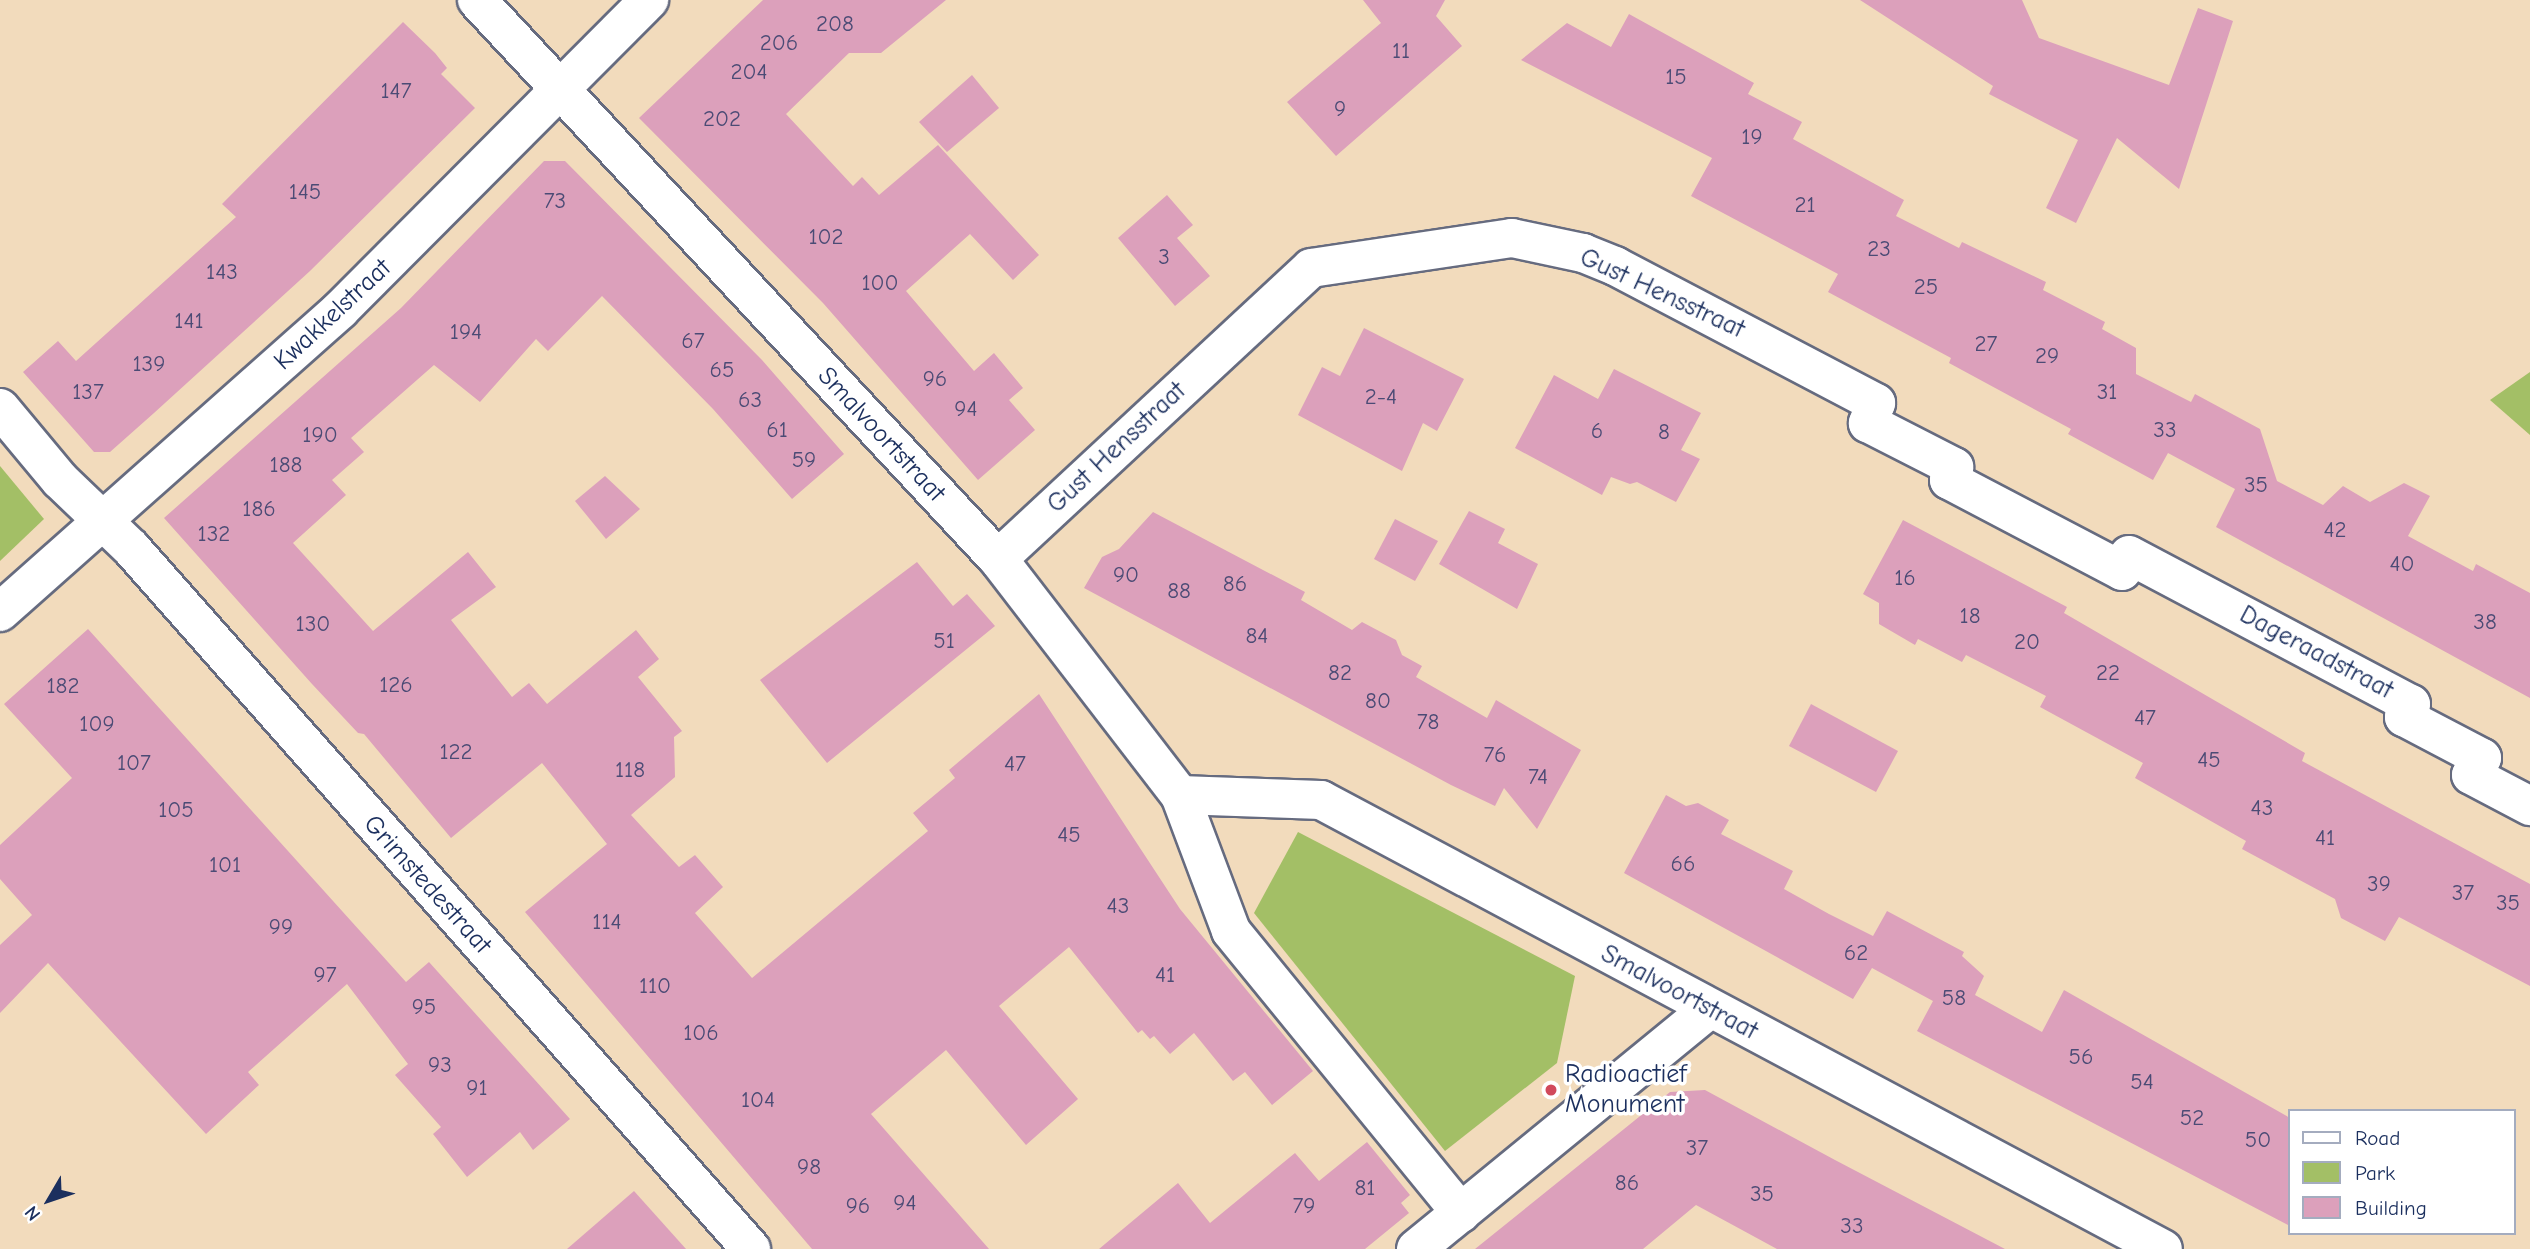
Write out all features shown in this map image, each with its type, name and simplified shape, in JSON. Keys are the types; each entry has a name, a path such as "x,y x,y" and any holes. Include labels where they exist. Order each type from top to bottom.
{"street":[{"name":"Smalvoortstraat","path":"477,0 560,94 998,558 1180,794 1231,931 1461,1213"},
{"name":"Kwakkelstraat","path":"0,612 340,310 560,94 649,0"},
{"name":"Gust Hensstraat","path":"998,558 1311,268 1512,237 1583,253 1647,282 1876,403 1868,424 1954,467 1949,480 2122,571 2129,555 2202,592"},
{"name":"Grimstedestraat","path":"0,408 60,481 131,548 751,1249"},
{"name":"Dageraadstraat","path":"2202,592 2411,704 2404,717 2482,758 2471,775 2530,806"},
{"name":"Smalvoortstraat","path":"1180,794 1321,800 1709,1010 2163,1249"},
{"path":"1416,1249 1709,1010"}],"green space":[{"path":"2530,372 2530,435 2490,400"},
{"path":"0,466 44,519 0,561"},
{"path":"1298,832 1575,976 1557,1063 1445,1151 1254,913"}],"building":[{"path":"763,0 946,0 881,53 849,53 786,114 853,186 862,177 879,195 938,145 1039,255 1013,280 970,234 906,291 974,371 994,353 1023,388 1009,400 1035,430 978,480 823,303 639,118"},
{"path":"1363,0 1445,0 1436,16 1462,46 1336,156 1287,102 1381,23"},
{"path":"1860,0 2022,0 2039,38 2169,85 2198,8 2233,21 2179,189 2117,138 2076,223 2046,208 2078,140 1989,94 1993,86"},
{"path":"1629,14 1754,83 1748,94 1802,122 1793,139 1904,200 1896,216 1959,248 1962,242 2046,282 2043,290 2105,322 2102,329 2136,348 2136,374 2191,402 2195,394 2260,429 2277,481 2323,505 2343,486 2370,502 2404,483 2430,496 2408,536 2473,571 2476,564 2530,593 2530,698 2216,527 2235,489 2168,453 2153,480 2068,434 2071,429 1949,363 1951,358 1828,292 1838,274 1691,196 1712,158 1521,60 1567,23 1611,47"},
{"path":"403,22 435,53 447,68 441,74 475,108 310,271 154,413 110,452 94,452 23,372 58,341 76,361 236,217 222,204"},
{"path":"972,75 999,108 947,152 919,122"},
{"path":"544,161 565,161 762,360 844,454 792,499 713,409 602,296 548,351 536,339 480,402 434,365 351,438 364,452 332,480 346,495 293,543 373,631 468,552 496,587 451,620 512,697 529,683 547,704 636,630 659,659 638,677 682,731 674,737 675,777 631,815 679,867 695,855 723,887 695,913 752,978 928,831 913,813 955,778 949,770 1039,694 1180,909 1313,1071 1272,1105 1245,1072 1233,1081 1194,1033 1170,1054 1154,1036 1150,1039 1142,1030 1138,1033 1069,947 999,1006 1078,1099 1026,1145 946,1050 871,1114 989,1249 812,1249 525,912 607,844 542,763 451,838 364,734 358,733 312,684 164,518 401,308"},
{"path":"1167,195 1193,225 1177,238 1210,276 1175,306 1118,238"},
{"path":"1364,328 1464,379 1437,431 1423,423 1402,471 1298,415 1322,367 1340,376"},
{"path":"1614,369 1701,413 1681,450 1700,459 1676,502 1637,482 1630,484 1611,477 1602,495 1515,448 1554,375 1598,399"},
{"path":"605,476 640,509 606,539 575,501"},
{"path":"1469,511 1505,529 1498,543 1538,564 1517,609 1439,564"},
{"path":"1153,512 1305,592 1301,600 1352,630 1362,622 1396,640 1402,655 1422,666 1416,677 1487,718 1496,700 1581,750 1537,829 1504,788 1495,806 1084,588 1102,557 1119,549"},
{"path":"1395,519 1438,541 1415,581 1374,559"},
{"path":"1903,520 2067,607 2064,613 2305,753 2302,761 2530,884 2530,986 2399,917 2385,941 2341,918 2335,899 2242,849 2246,841 2135,778 2143,763 2040,707 2046,696 1966,655 1962,662 1918,639 1915,645 1879,624 1879,603 1863,594"},
{"path":"917,562 953,606 967,594 995,626 827,763 760,680"},
{"path":"88,629 406,982 429,962 570,1119 533,1150 520,1132 467,1177 433,1134 441,1127 395,1075 408,1064 347,984 248,1072 259,1085 206,1134 48,963 0,1013 0,945 32,915 0,879 0,845 72,778 4,704"},
{"path":"1811,704 1898,751 1876,792 1789,746"},
{"path":"1666,795 1686,806 1698,803 1729,820 1721,834 1793,871 1784,889 1873,936 1887,911 1964,952 1962,956 1984,976 1975,995 2042,1032 2064,990 2288,1117 2288,1225 1917,1031 1933,1001 1872,968 1853,999 1624,873"},
{"path":"1705,1090 2005,1249 1777,1249 1696,1205 1643,1249 1475,1249 1670,1092"},
{"path":"1367,1142 1410,1195 1401,1203 1409,1213 1365,1249 1099,1249 1178,1183 1210,1223 1295,1153 1319,1181"},
{"path":"634,1191 686,1249 567,1249"}],"place":[{"name":"Radioactief Monument","path":"1551,1090"}]}
